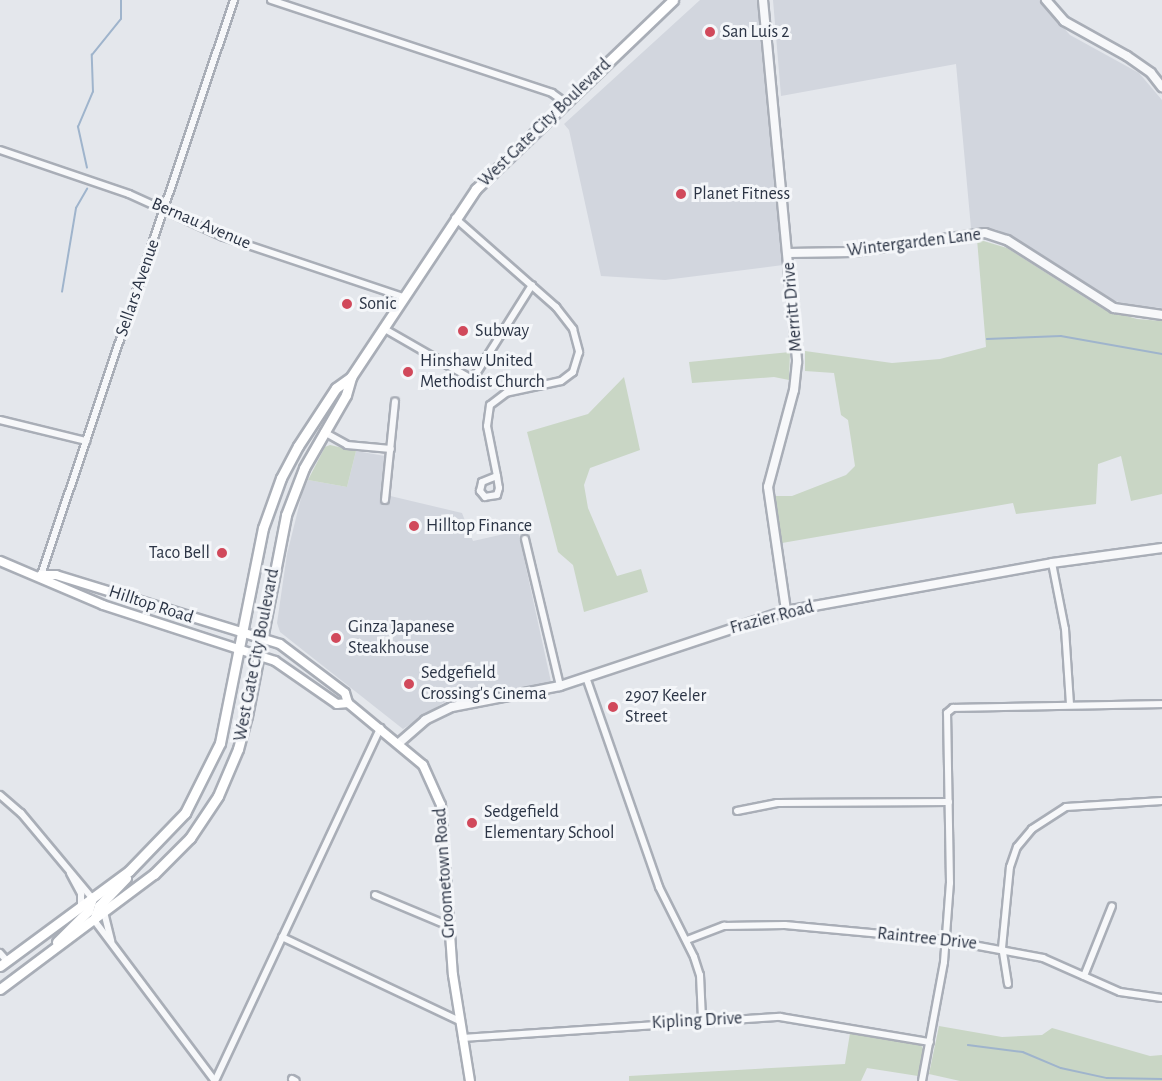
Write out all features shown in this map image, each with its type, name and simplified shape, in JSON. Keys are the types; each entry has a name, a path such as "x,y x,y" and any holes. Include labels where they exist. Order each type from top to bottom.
{"main road":[{"name":"West Gate City Boulevard","path":"0,989 94,920 167,862 209,810 238,749 286,515 301,475 346,395 351,377 455,218 503,161 674,0"},
{"name":"West Gate City Boulevard","path":"2,960 81,906 141,860 180,819 205,778 224,728 263,528 281,478 336,388 351,377"},
{"name":"Hilltop Road","path":"0,561 41,575 56,575 262,638"},
{"name":"Hilltop Road","path":"41,575 52,585 103,605 240,649"},
{"name":"Groometown Road","path":"262,638 291,651 345,693 348,703 423,765 439,796 449,926 462,1038 470,1081"},
{"name":"Groometown Road","path":"240,649 282,664 337,704 348,703"},
{"path":"94,920 99,906 141,860"},
{"path":"44,957 86,914 92,898"}],"street":[{"name":"Sellars Avenue","path":"41,575 234,0"},
{"path":"272,0 552,93 566,103"},
{"name":"Merritt Drive","path":"763,0 788,253 796,370 768,496 786,611"},
{"path":"1046,0 1064,21 1151,72 1162,87"},
{"name":"Bernau Avenue","path":"0,150 97,182 224,237 403,297"},
{"path":"455,218 556,307 573,329 579,352 573,372 561,381 506,393 490,405 487,426 497,476"},
{"name":"Wintergarden Lane","path":"788,253 853,252 985,233 1007,240 1114,308 1162,315"},
{"path":"382,328 464,378 476,374 532,285"},
{"path":"385,500 395,402"},
{"path":"0,420 86,441"},
{"path":"324,432 347,445 391,450"},
{"path":"525,539 560,686"},
{"name":"Frazier Road","path":"399,743 425,720 450,708 560,686 786,611 1052,562 1162,548"},
{"path":"1052,562 1065,629 1070,705"},
{"path":"586,677 660,887 687,940 700,975 702,1019"},
{"path":"922,1081 946,940 950,883 947,713 953,708 1162,704"},
{"path":"94,920 215,1081 380,728"},
{"path":"0,795 15,805 92,898"},
{"path":"1008,984 1002,948 1010,867 1017,848 1032,829 1066,807 1162,801"},
{"path":"736,811 777,803 949,802"},
{"path":"69,869 81,894 81,906"},
{"path":"375,895 449,926"},
{"path":"1084,976 1112,906"},
{"path":"104,912 111,941"},
{"name":"Raintree Drive","path":"687,940 724,926 785,925 946,940 1002,948 1043,958 1120,992 1162,998"},
{"path":"282,937 460,1021"},
{"name":"Kipling Drive","path":"462,1038 702,1019 780,1017 930,1042"}],"shaded area":[{"path":"700,0 757,0 783,265 665,280 601,276 569,130 564,124"},
{"path":"773,0 1039,0 1070,35 1139,73 1162,100 1162,308 1127,305 1105,297 1015,238 995,229 971,228 956,64 781,96"},
{"path":"356,451 385,456 382,494 462,513 473,541 518,531 551,682 443,703 403,729 280,632 277,623 287,554 302,494 308,480 347,487"}],"green space":[{"path":"977,239 1007,248 1103,309 1137,319 1162,321 1162,494 1131,501 1121,456 1098,464 1096,504 1016,514 1013,503 782,543 773,496 792,496 846,475 855,466 848,420 841,415 834,373 805,371 805,351 892,363 940,359 986,347"},
{"path":"790,352 789,380 774,377 692,383 689,362"},
{"path":"624,377 640,450 590,468 584,485 588,508 617,576 641,569 648,592 584,612 573,565 558,552 527,432 588,414"},
{"path":"330,445 356,451 347,487 308,480 325,447"},
{"path":"939,1026 1002,1037 1042,1035 1052,1028 1150,1056 1162,1055 1162,1081 960,1081 929,1074"},
{"path":"850,1033 920,1043 923,1049 918,1076 867,1068 861,1081 629,1081 629,1076 845,1064"}],"waterway":[{"path":"87,168 78,127 93,92 92,55 121,19 121,0"},
{"path":"62,292 76,208 87,189"},
{"path":"987,339 1061,336 1162,354"},
{"path":"968,1045 1023,1052 1061,1068 1107,1078 1162,1079"}],"place":[{"name":"San Luis 2","path":"710,32"},
{"name":"Planet Fitness","path":"681,194"},
{"name":"Sonic","path":"347,304"},
{"name":"Subway","path":"463,331"},
{"name":"Hinshaw United Methodist Church","path":"408,372"},
{"name":"Hilltop Finance","path":"414,526"},
{"name":"Taco Bell","path":"222,553"},
{"name":"Ginza Japanese Steakhouse","path":"336,638"},
{"name":"Sedgefield Crossing's Cinema","path":"409,684"},
{"name":"2907 Keeler Street","path":"613,707"},
{"name":"Sedgefield Elementary School","path":"472,823"}]}
